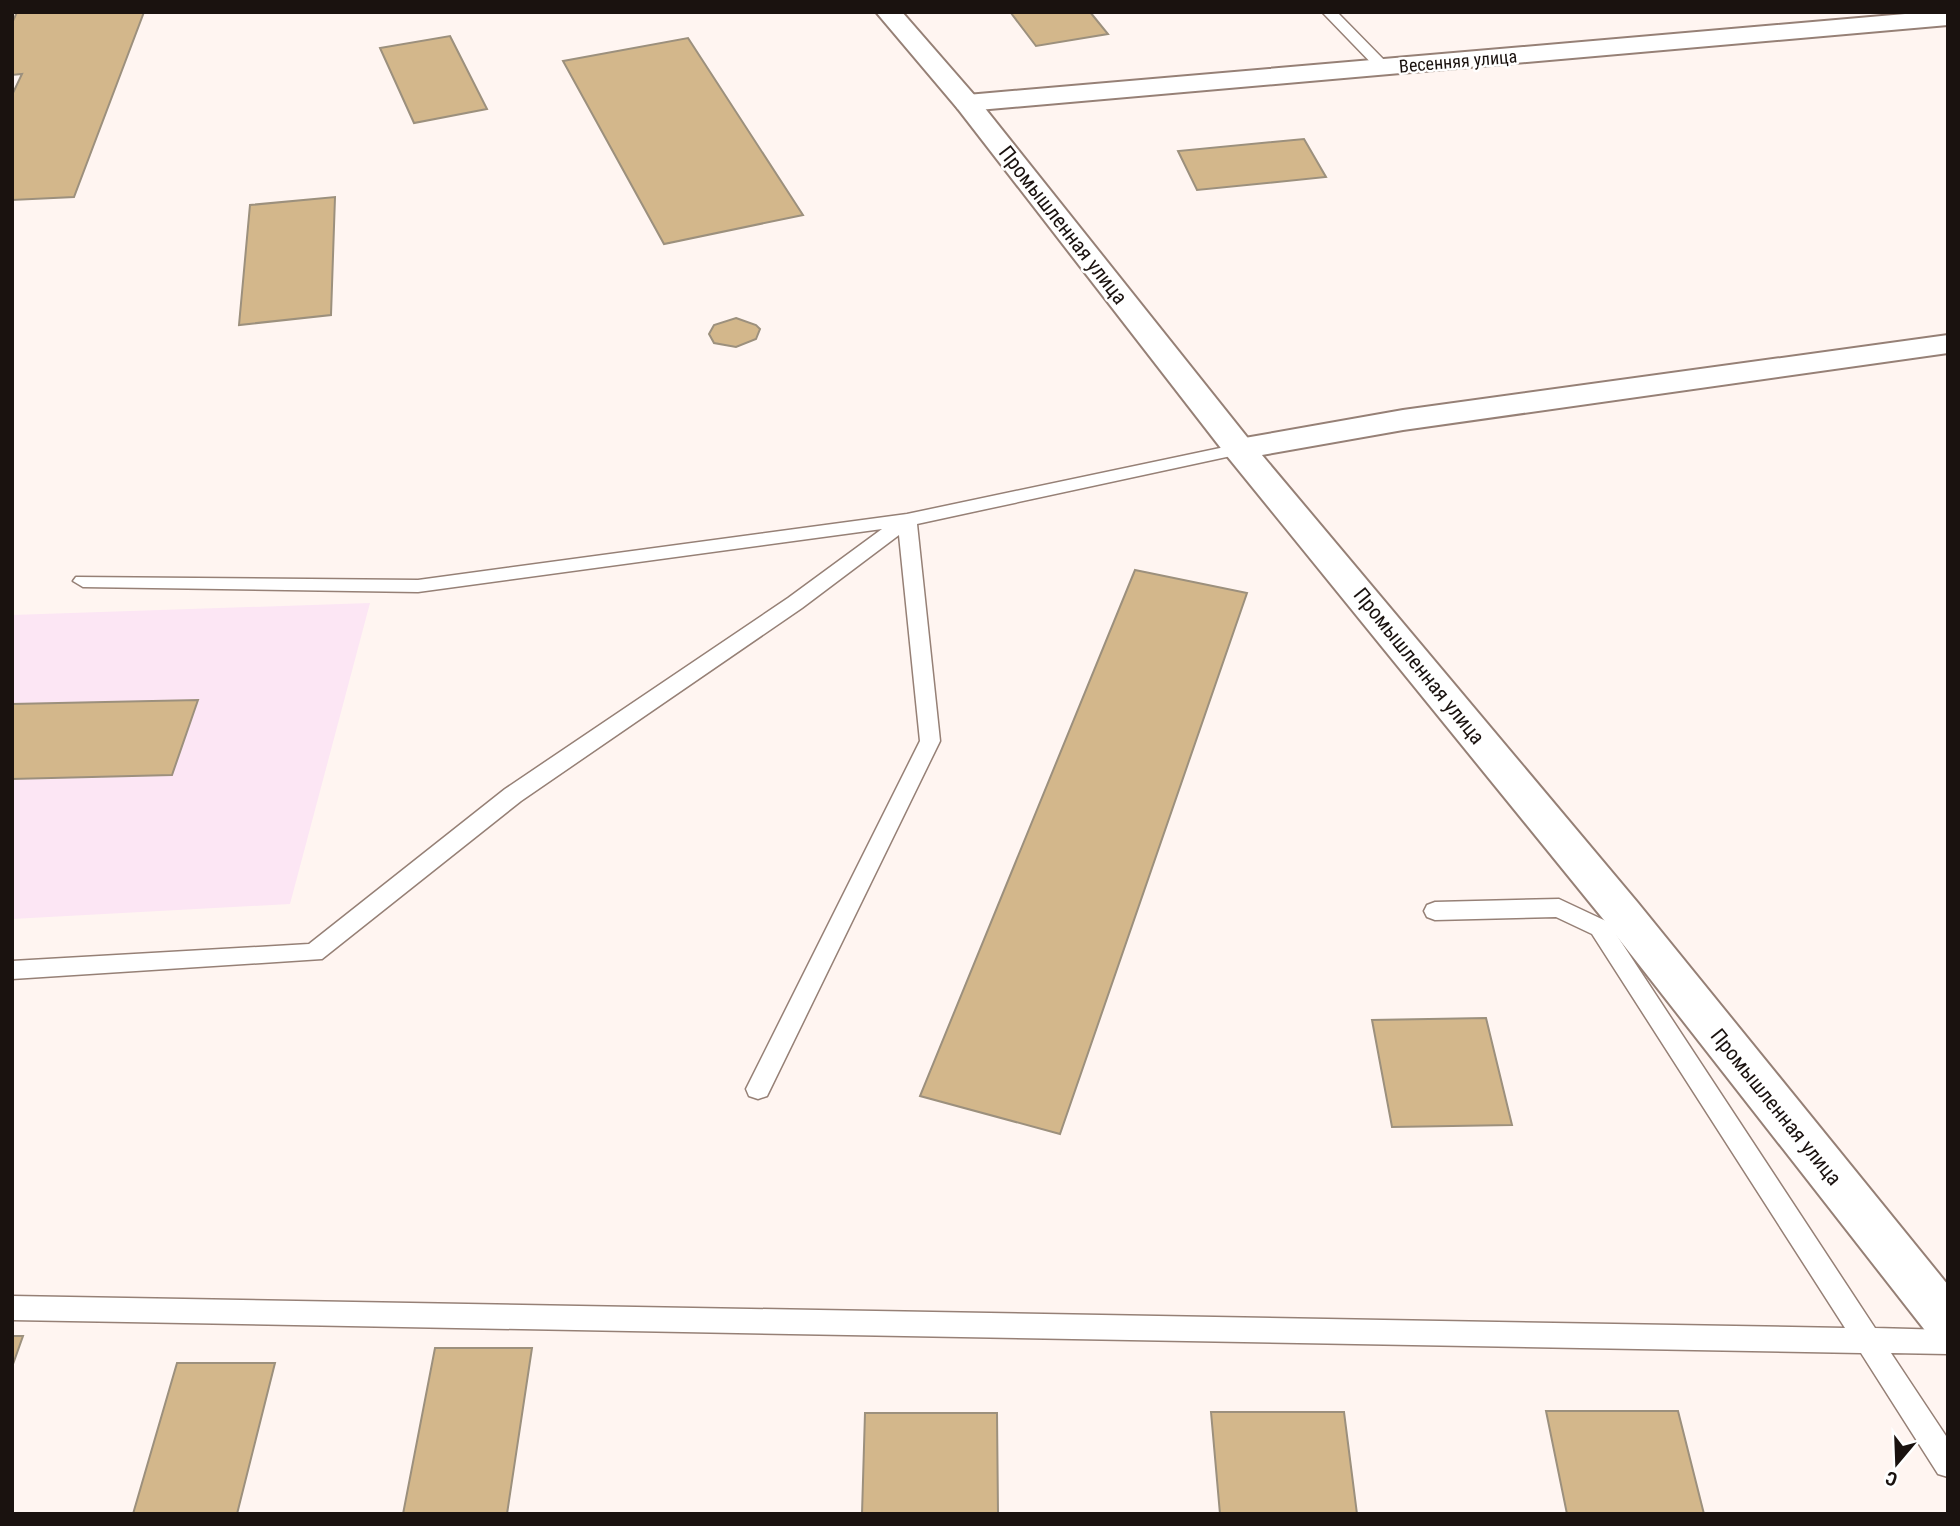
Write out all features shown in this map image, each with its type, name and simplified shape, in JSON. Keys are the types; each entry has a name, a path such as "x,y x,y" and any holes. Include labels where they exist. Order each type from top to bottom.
{"street":[{"name":"Промышленная улица","path":"888,12 967,103 1612,921 1948,1322"},
{"name":"Весенняя улица","path":"967,103 1948,18"},
{"path":"1239,449 1403,420 1948,344"}],"lane":[{"path":"1329,12 1384,68"},
{"path":"83,581 418,586 907,520 1239,449"},
{"path":"12,970 314,954 513,795 795,603 907,520"},
{"path":"758,1089 930,741 907,520"},
{"path":"1435,911 1559,908 1612,921 1948,1464"},
{"path":"12,1308 1948,1342"}],"shaded area":[{"path":"370,603 290,904 12,919 12,615"}],"building":[{"path":"17,12 144,12 74,197 12,200 12,95 22,74 12,75 12,23"},
{"path":"1090,12 1108,34 1036,46 1011,13"},
{"path":"450,36 487,109 414,123 380,48"},
{"path":"688,38 803,215 664,244 563,61"},
{"path":"1304,139 1326,177 1197,190 1178,151"},
{"path":"335,197 331,315 239,325 250,205"},
{"path":"736,318 760,329 756,339 736,347 714,343 709,334 714,325"},
{"path":"1135,570 1247,593 1060,1134 920,1096"},
{"path":"198,700 172,775 12,779 12,704"},
{"path":"1486,1018 1512,1125 1392,1127 1372,1020"},
{"path":"12,1336 23,1336 12,1367"},
{"path":"435,1348 532,1348 507,1514 403,1514"},
{"path":"177,1363 275,1363 237,1514 133,1514"},
{"path":"1546,1411 1678,1411 1704,1514 1567,1514"},
{"path":"1211,1412 1344,1412 1357,1514 1220,1514"},
{"path":"865,1413 997,1413 998,1514 862,1514"}]}
